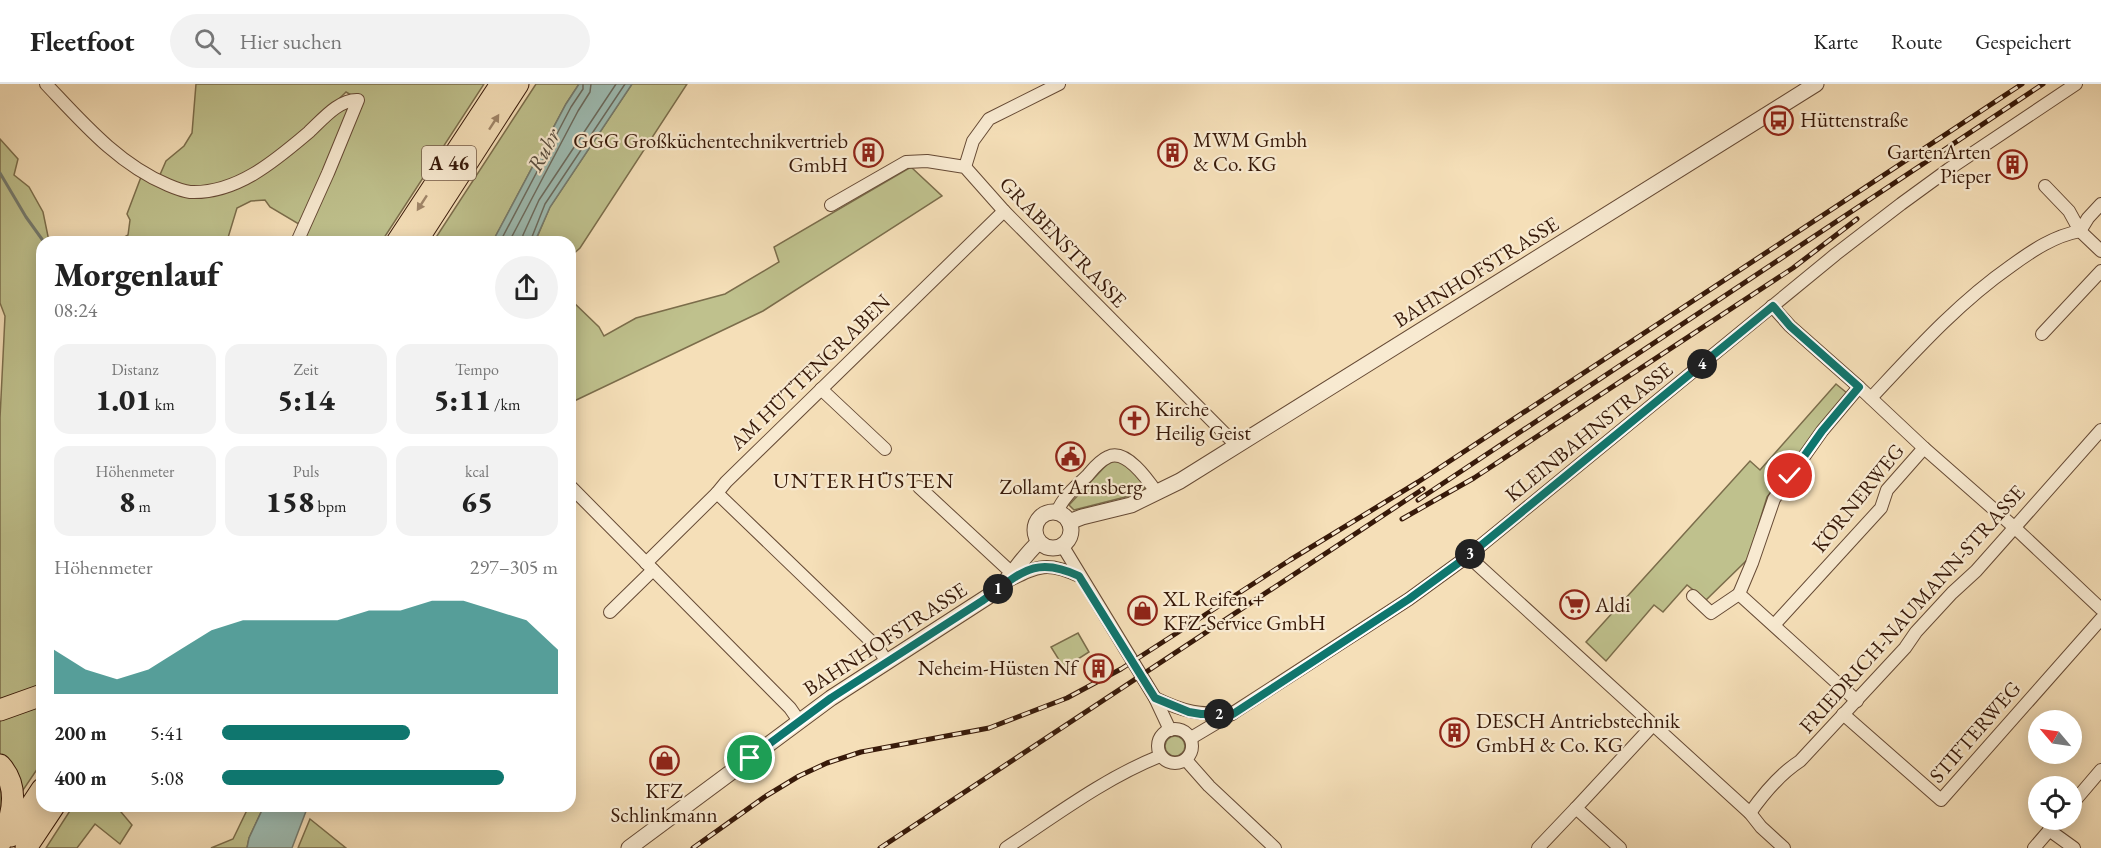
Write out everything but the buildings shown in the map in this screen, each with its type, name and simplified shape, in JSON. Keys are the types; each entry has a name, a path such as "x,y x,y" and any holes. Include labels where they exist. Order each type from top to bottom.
{"highway":[{"name":"A 46","path":"401,236 501,84"},
{"name":"A 46","path":"420,236 519,84"},
{"path":"0,710 36,697"},
{"path":"0,765 4,769 11,788 13,804 7,830 0,843"},
{"path":"4,848 36,798"},
{"path":"26,848 50,812"}],"street":[{"path":"46,84 124,161 153,179 188,192 215,189 251,176 289,150 340,105 349,100 358,100 300,236"},
{"path":"831,205 906,162 927,161 965,167 973,141 989,119 1059,84"},
{"name":"BAHNHOFSTRASSE","path":"629,848 799,721 982,601 1009,578 1028,552 1039,542 1035,530 1039,519 1048,512 1063,517 1082,517 1131,505 1157,493 1237,446 1816,84"},
{"name":"KLEINBAHNSTRASSE","path":"1191,738 1233,714 1409,599 1468,556 1900,204 2076,84"},
{"name":"GRABENSTRASSE","path":"965,167 1004,211 1237,446"},
{"path":"2045,186 2069,211 2080,231 2101,251"},
{"path":"1870,398 1939,327 1981,288 2035,249 2062,234 2080,231 2101,204"},
{"name":"AM HÜTTENGRABEN","path":"610,612 726,482 1004,211"},
{"path":"2042,334 2101,271"},
{"path":"1773,306 1790,326 2014,527 2101,609"},
{"path":"1693,596 1711,614 1739,594 1774,499 1822,431 1859,387"},
{"path":"821,389 885,449"},
{"name":"FRIEDRICH-NAUMANN-STRASSE","path":"1750,813 1786,770 1800,761 1905,648 1916,632 1952,593 1976,571 2101,430"},
{"name":"KÖRNERWEG","path":"1774,625 1881,508 1887,490 1924,448"},
{"name":"BAHNHOFSTRASSE","path":"1062,545 1070,532 1063,517 1067,495 1102,460 1120,455 1127,459 1149,480 1157,493"},
{"path":"919,487 1009,578 1041,566 1057,567 1079,576"},
{"path":"576,492 789,708 799,721"},
{"path":"717,493 878,648 887,662"},
{"path":"1039,542 1046,546 1062,545 1155,698 1170,730"},
{"path":"1468,556 1750,813 1761,827 1784,848"},
{"path":"1739,594 1857,700"},
{"name":"STIFTERWEG","path":"1843,714 1941,800 2101,619"},
{"path":"1155,698 1189,712 1233,714"},
{"path":"1538,848 1653,725"},
{"path":"1170,730 1184,731 1191,738 1191,754 1186,760 1173,764 1160,756 1158,747 1160,738 1170,730"},
{"path":"1006,848 1098,787 1160,756"},
{"path":"1186,760 1209,786 1275,848"},
{"path":"2082,793 2101,771"},
{"path":"1576,808 1620,848"},
{"path":"2034,848 2049,830 2074,848"}],"green space":[{"path":"196,84 484,84 385,236 301,236 360,100 346,92 280,151 262,164 223,184 198,189 159,177 166,161 184,146 192,133"},
{"path":"536,84 579,84 496,236 437,236"},
{"path":"632,84 687,84 576,252 576,236 538,236 550,207"},
{"path":"355,102 302,226 270,207 265,200 251,201 237,208 229,236 126,236 130,220 127,214 141,177 169,189 235,188 345,106"},
{"path":"0,139 18,159 14,175 29,187 43,212 48,236 36,236 36,771 0,824 0,418 5,316 0,303"},
{"path":"911,167 942,196 763,311 576,400 576,305 599,327 604,336 636,318 725,294 779,262 774,247"},
{"path":"1836,384 1847,393 1767,497 1748,559 1706,600 1687,585 1663,612 1654,605 1606,661 1586,642 1750,461 1760,470"},
{"path":"1123,459 1146,487 1141,493 1074,510 1069,505 1111,460"},
{"path":"1078,633 1089,652 1064,668 1051,647"},
{"path":"1175,736 1182,739 1185,746 1182,753 1175,756 1168,753 1165,746 1168,739"},
{"path":"69,812 121,812 132,825 120,844 95,824 77,848 46,848"},
{"path":"246,812 261,812 249,838 247,848 211,848 233,839"},
{"path":"310,819 346,848 298,848"}],"water":[{"name":"Ruhr","path":"579,84 632,84 550,207 537,236 496,236"},
{"path":"261,812 306,812 292,848 247,848 249,838"}],"waterway":[{"path":"0,173 40,236"}],"railway":[{"path":"693,848 766,796 799,776 827,763 861,752 989,728 1067,698 1121,669 1290,560 1418,482 2022,84"},
{"path":"1418,500 2043,84"},
{"path":"1402,519 1474,478 1793,268 1857,219"},
{"path":"880,848 1423,489"}],"place":[{"name":"Hüttenstraße","path":"1779,120"},
{"name":"MWM Gmbh & Co. KG","path":"1172,152"},
{"name":"GGG Großküchentechnikvertrieb GmbH","path":"869,153"},
{"name":"GartenArten Pieper","path":"2012,164"},
{"name":"Kirche Heilig Geist","path":"1134,421"},
{"name":"Zollamt Arnsberg","path":"1071,456"},
{"name":"Aldi","path":"1574,605"},
{"name":"XL Reifen + KFZ-Service GmbH","path":"1142,611"},
{"name":"Neheim-Hüsten Nf","path":"1098,668"},
{"name":"DESCH Antriebstechnik GmbH & Co. KG","path":"1455,733"},
{"name":"KFZ Schlinkmann","path":"664,760"}],"district":[{"name":"UNTERHÜSTEN","path":"864,480"}],"route":[{"path":"750,758 831,698 982,601 1005,583 1041,566 1057,567 1079,576 1155,698 1189,712 1233,714 1409,599 1468,556 1773,306 1790,326 1859,387 1822,431 1790,476"}]}
